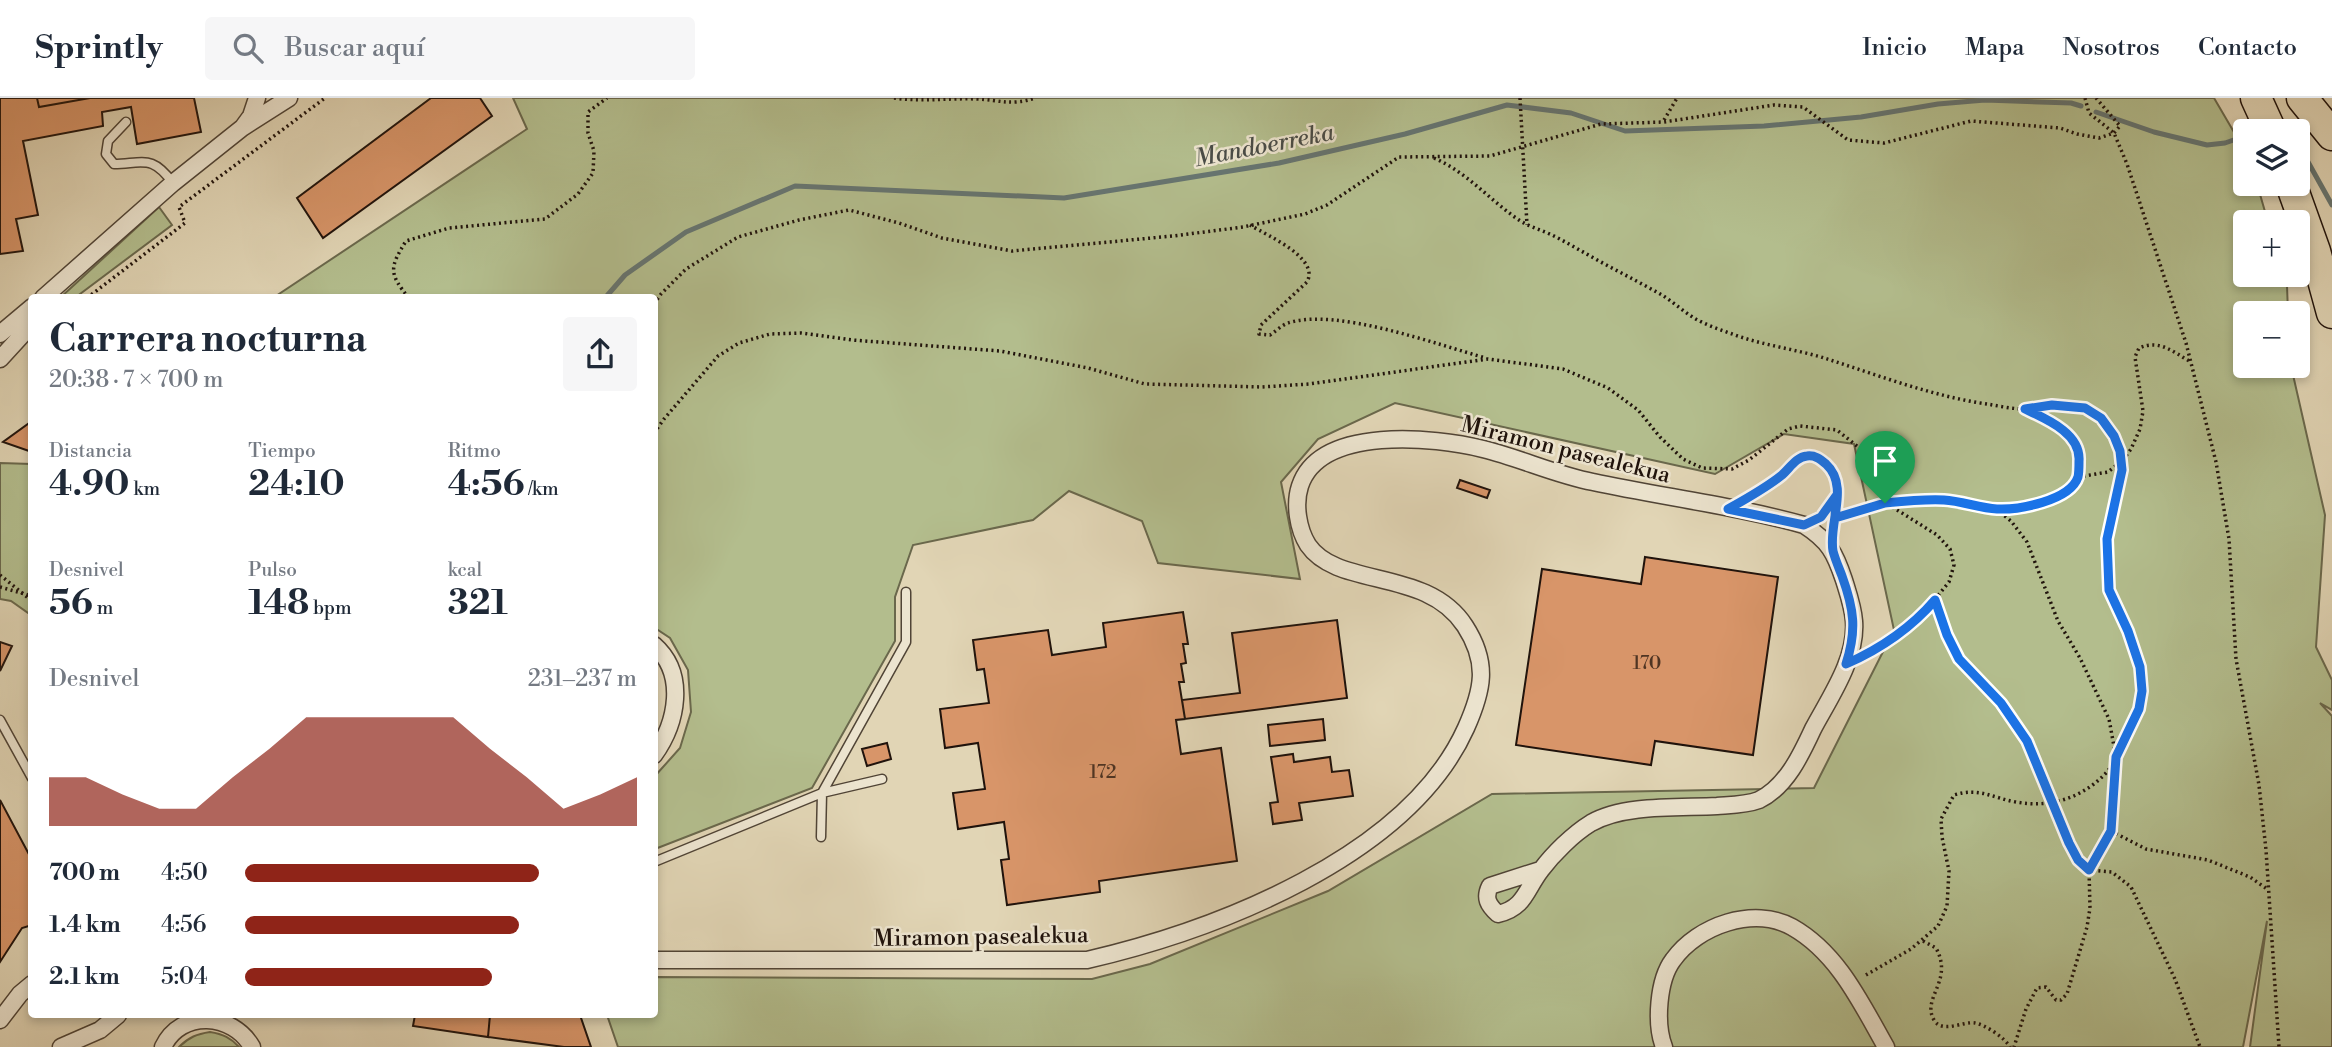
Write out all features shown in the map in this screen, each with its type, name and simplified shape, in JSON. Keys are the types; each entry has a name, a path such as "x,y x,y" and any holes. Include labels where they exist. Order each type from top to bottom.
{"highway":[{"path":"2256,98 2266,119"},
{"path":"2302,98 2332,135"},
{"path":"2295,196 2315,251 2332,313"}],"street":[{"path":"242,128 251,116 257,98"},
{"path":"48,294 173,183 242,128 289,98"},
{"path":"0,334 28,310"},
{"path":"0,359 28,325"},
{"name":"Miramon pasealekua","path":"658,960 1087,960 1130,950 1207,925 1251,907 1354,850 1394,820 1434,781 1462,737 1478,701 1483,672 1476,643 1463,622 1437,598 1413,588 1329,564 1309,546 1301,529 1297,508 1298,491 1304,474 1318,460 1337,450 1365,442 1394,439 1480,448 1581,480 1804,525 1833,550"},
{"path":"1540,870 1590,823 1610,814 1636,810 1736,805 1757,801 1772,792 1790,772 1846,664 1852,647 1855,623 1852,605 1833,550"},
{"path":"658,650 669,662 675,680 676,699 666,739 658,750"},
{"path":"1664,1047 1658,1012 1663,985 1673,960 1704,934 1738,920 1768,918 1790,926 1822,949 1850,985 1886,1047"},
{"path":"0,1020 28,987"},
{"path":"61,1047 100,1030 114,1018"},
{"path":"162,1046 185,1021 207,1019 232,1021 252,1047"}],"lane":[{"path":"126,122 108,141 106,154 114,164 148,161 162,169 173,183"},
{"path":"1728,509 1783,474 1796,460 1806,456 1819,458 1833,470 1837,480 1833,550"},
{"path":"1804,525 1821,517 1836,496"},
{"path":"821,837 822,793 906,642 906,592"},
{"path":"0,720 28,771"},
{"path":"658,860 822,793 882,779"}],"path":[{"path":"92,294 185,223 179,207 325,98"},
{"path":"405,294 394,281 393,263 406,241 449,228 545,219 578,194 593,173 594,151 588,133 587,111 607,98"},
{"path":"894,98 920,101 977,99 1016,104 1036,98"},
{"path":"1520,98 1527,225"},
{"path":"1664,122 1677,98"},
{"path":"2085,98 2089,113 2114,133 2127,164 2191,362 2210,430 2229,540 2236,659 2259,785 2279,1047"},
{"path":"658,298 686,269 738,237 799,220 849,210 899,222 942,238 1012,251 1173,236 1305,214 1327,205 1399,157 1490,156 1601,124 1664,122 1774,105 1803,107 1848,140 1884,143 1971,121 2060,128 2099,138 2114,133 2120,126 2096,98"},
{"path":"1432,156 1464,175 1527,225 1554,236 1663,296 1695,319 1736,336 1815,355 1980,403 2025,409 2052,405 2085,408 2101,418 2114,436 2121,461 2118,490 2107,539 2109,590 2128,631 2140,667 2142,691 2139,709 2116,757 2106,773 2088,788 2054,804 2015,802 1991,794 1967,791 1954,795 1941,819 1949,870 1947,906 1938,926 1923,941 1850,985"},
{"path":"1250,225 1301,257 1310,267 1307,282 1261,325 1259,334 1270,335 1287,323 1339,321 1488,359 1563,369 1608,388 1638,410 1682,459 1702,468 1732,469 1749,460 1788,429 1800,425 1838,430 1863,451 1881,473 1880,490 1885,503 1937,535 1950,549 1954,565 1949,582 1922,615 1873,652 1846,664"},
{"path":"658,427 718,356 739,343 770,334 801,333 852,340 1000,351 1088,368 1145,384 1262,387 1309,384 1488,359"},
{"path":"2078,478 2108,472 2132,449 2140,429 2143,411 2135,357 2138,348 2150,343 2191,362"},
{"path":"1835,518 1885,503 1916,499 2017,509 2040,503 2070,489 2078,478 2080,453 2068,434 2052,422 2025,409"},
{"path":"1923,941 1936,948 1943,967 1931,1006 1937,1024 1943,1027 1977,1023 2007,1041 2012,1047 2037,988 2046,988 2056,1000 2062,1000 2067,994 2087,927 2090,908 2089,870 2111,831 2116,757 2109,719 2059,621 2027,542 2011,521 1996,509"},
{"path":"0,575 28,595"},
{"path":"0,587 28,597"},
{"path":"1935,600 1959,659 2001,703 2027,741 2078,860 2089,870 2112,872 2131,887 2175,979 2200,1047"},
{"path":"2111,831 2146,849 2208,860 2250,877 2267,889"}],"green space":[{"path":"513,98 2214,98 2233,130 2233,196 2260,196 2265,210 2233,210 2233,287 2287,287 2288,301 2233,301 2233,378 2294,378 2325,515 2316,647 2332,680 2332,710 2320,703 2332,716 2332,1047 2250,1047 2267,921 2243,1047 618,1047 608,1018 658,1018 658,977 1092,979 1150,964 1328,891 1492,794 1814,788 1894,630 1854,444 1784,434 1715,474 1395,403 1318,439 1281,482 1300,579 1158,563 1142,521 1069,491 1033,520 913,545 895,597 895,641 812,788 658,848 658,773 680,748 691,712 688,670 670,638 658,630 658,294 279,294 527,129"},
{"path":"159,207 172,225 80,294 64,294"},
{"path":"0,463 28,464 28,613 11,601 0,599"},
{"path":"210,1032 226,1037 239,1047 179,1047 193,1036"}],"building":[{"path":"0,98 37,98 39,107 90,98 194,98 201,132 137,144 131,107 102,112 103,126 23,141 38,215 16,219 23,251 0,254"},
{"path":"0,98 194,98 201,132 137,144 131,107 102,112 103,126 23,141 38,215 16,219 23,251 0,254"},
{"path":"431,98 480,98 492,116 323,238 297,198"},
{"path":"28,424 28,451 3,442"},
{"path":"1460,480 1490,490 1487,498 1457,488"},
{"path":"1645,557 1778,577 1753,755 1655,741 1651,765 1516,745 1542,569 1641,584"},
{"path":"1183,612 1188,644 1183,644 1186,663 1181,664 1184,682 1179,682 1185,719 1176,720 1181,754 1221,748 1237,861 1099,881 1100,892 1007,905 1001,860 1009,859 1004,822 958,829 953,793 985,789 978,743 945,748 940,709 989,703 984,669 977,670 973,640 1048,630 1052,655 1106,647 1103,623"},
{"path":"1337,620 1347,698 1185,719 1182,700 1240,693 1232,633"},
{"path":"0,642 12,646 0,671"},
{"path":"1323,719 1325,740 1270,746 1268,725"},
{"path":"887,743 891,759 867,766 862,749"},
{"path":"1293,754 1294,762 1330,757 1332,772 1349,770 1353,796 1299,803 1302,820 1273,824 1270,803 1278,802 1271,757"},
{"path":"0,800 28,852 28,926 22,928 0,962"},
{"path":"414,1018 490,1018 488,1037 413,1026"},
{"path":"490,1018 581,1018 591,1047 564,1047 488,1037"}],"waterway":[{"name":"Mandoerreka","path":"608,294 625,275 686,232 795,186 1064,198 1279,163 1405,134 1507,105 1571,113 1625,131 1764,126 1861,117 1938,104 1985,100 2071,103 2081,106"},
{"name":"Mandoerreka","path":"2096,112 2154,132 2207,145 2233,140"},
{"name":"Mandoerreka","path":"2310,166 2332,205"}],"route":[{"path":"1885,503 1835,518 1836,496 1821,517 1804,525 1728,509 1783,474 1796,460 1806,456 1819,458 1833,470 1837,480 1836,496 1833,550 1852,605 1855,623 1852,647 1846,664 1873,652 1922,615 1935,600 1959,659 1987,686 2027,741 2069,843 2078,860 2089,870 2111,831 2116,757 2134,722 2142,691 2140,667 2128,631 2109,590 2107,539 2122,470 2120,451 2114,436 2101,418 2085,408 2052,405 2025,409 2052,422 2068,434 2080,453 2078,478 2070,489 2040,503 2017,509 1996,509 1947,500 1916,499 1885,503"}]}
